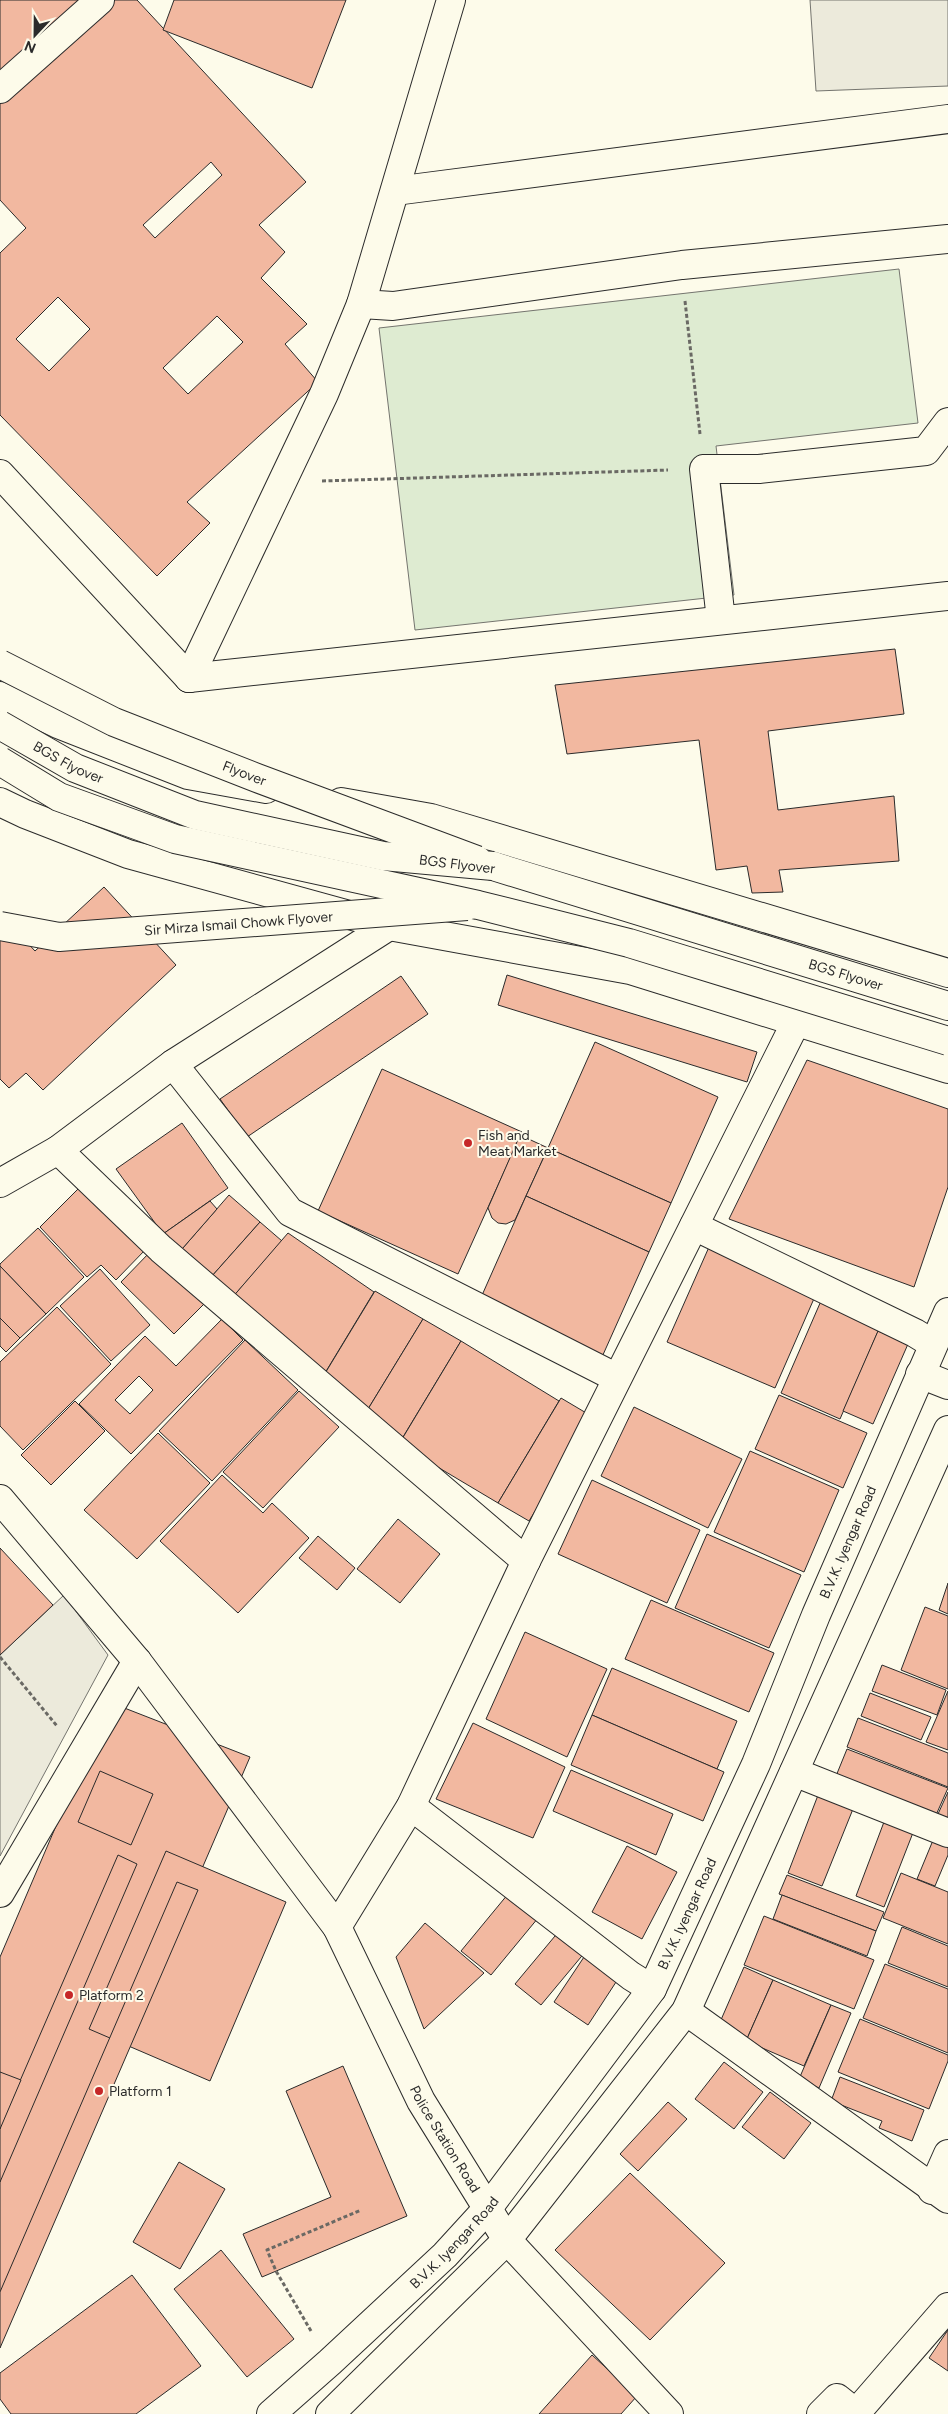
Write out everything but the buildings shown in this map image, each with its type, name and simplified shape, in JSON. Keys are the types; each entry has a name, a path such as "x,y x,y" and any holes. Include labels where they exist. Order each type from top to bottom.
{"main road":[{"path":"0,89 100,0"},
{"path":"188,678 324,394 361,304 451,0"},
{"path":"395,191 713,148 948,119"},
{"path":"361,304 394,306 682,265 948,238"},
{"path":"721,620 704,469 759,469 926,451 948,422"},
{"path":"0,474 188,678"},
{"path":"188,678 948,596"},
{"name":"Flyover","path":"0,664 114,722 257,778 493,866"},
{"path":"0,696 58,724 188,775 431,818 948,972"},
{"name":"BGS Flyover","path":"0,725 76,768 195,815 383,856 493,866 948,1006"},
{"path":"0,761 59,798 175,838 478,905 629,943 948,1041"},
{"path":"0,802 25,814 128,854 389,926 630,970 796,1020 948,1069"},
{"name":"Sir Mirza Ismail Chowk Flyover","path":"0,926 60,937 478,905"},
{"path":"0,1183 58,1150 173,1064 389,926"},
{"path":"337,1927 412,1806 526,1561 796,1020"},
{"path":"173,1064 290,1212 617,1378"},
{"path":"58,1150 161,1249 526,1561"},
{"path":"694,1226 915,1333 933,1344"},
{"name":"B.V.K. Iyengar Road","path":"271,2414 445,2255 488,2208 652,1989 756,1764 816,1616 948,1312"},
{"path":"920,1374 948,1385"},
{"path":"330,2414 507,2240 686,2010 948,1430"},
{"name":"Police Station Road","path":"0,1499 137,1661 337,1927 421,2101 507,2240 669,2414"},
{"path":"0,1894 137,1661"},
{"path":"794,1772 948,1833"},
{"path":"412,1806 631,1976 652,1989"},
{"path":"686,2010 940,2194 948,2154"},
{"path":"821,2414 837,2398 856,2414 948,2308"}],"path":[{"path":"282,482 704,469 682,265"},
{"path":"0,1657 81,1755"},
{"path":"330,2362 276,2271 267,2250 361,2210"}],"green space":[{"path":"899,269 918,423 716,446 734,595 415,630 379,328"}],"shaded area":[{"path":"810,0 948,0 948,86 816,91"},
{"path":"64,1595 108,1655 0,1856 0,1655"}],"place":[{"name":"Fish and Meat Market","path":"468,1143"},
{"name":"Platform 2","path":"69,1995"},
{"name":"Platform 1","path":"99,2091"}]}
